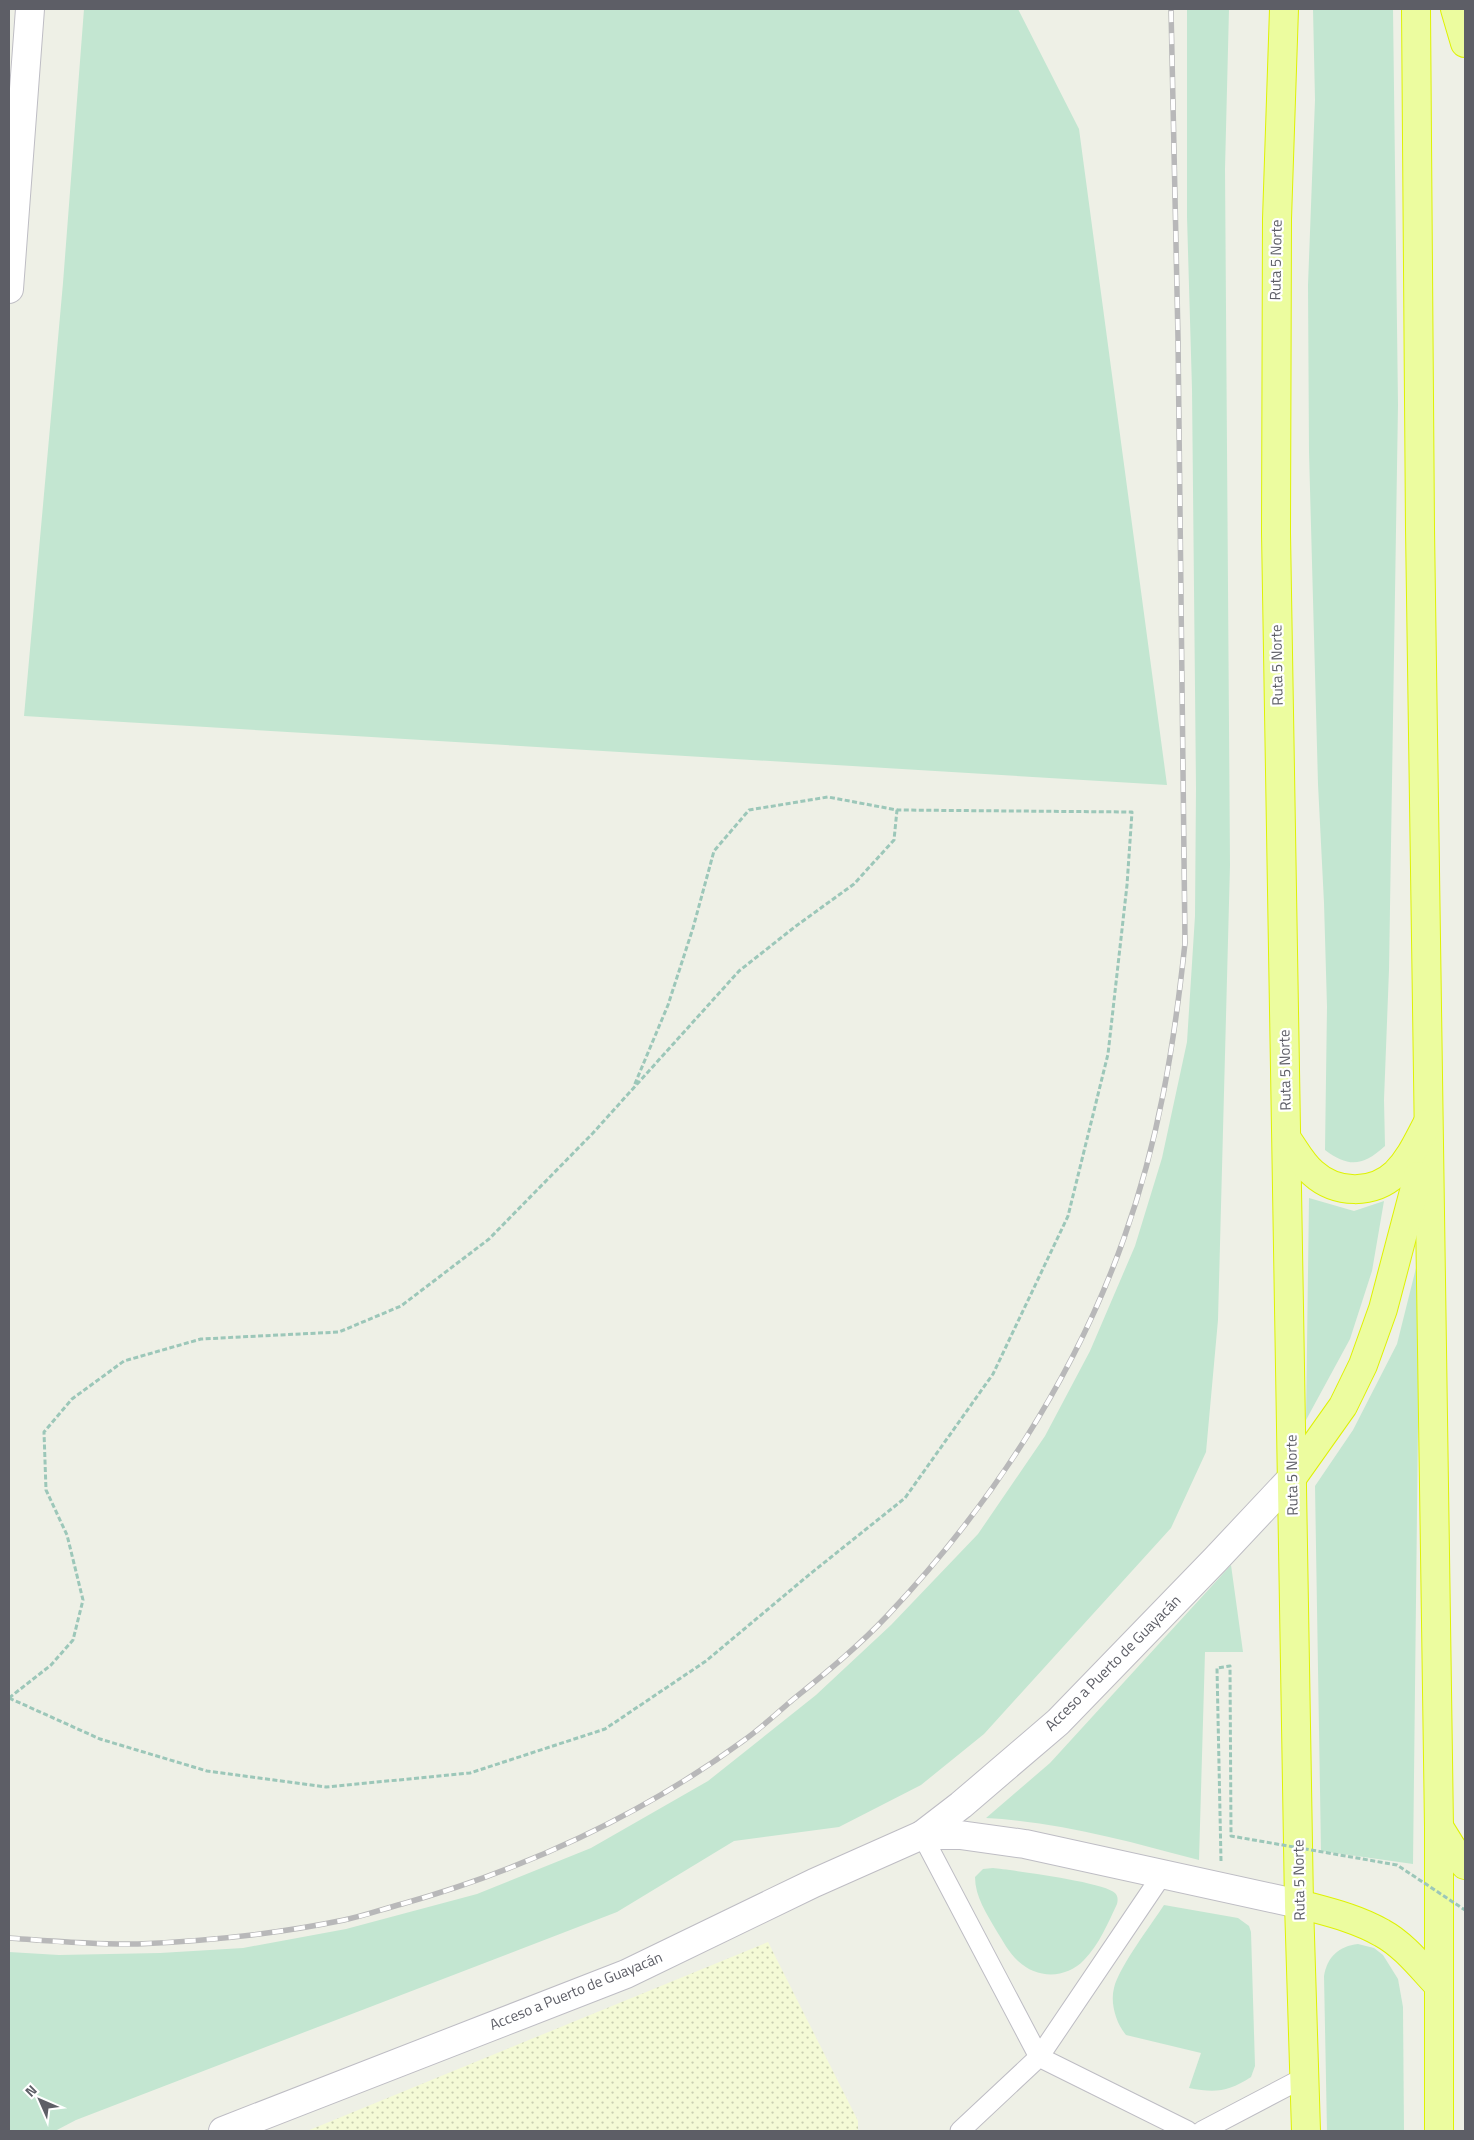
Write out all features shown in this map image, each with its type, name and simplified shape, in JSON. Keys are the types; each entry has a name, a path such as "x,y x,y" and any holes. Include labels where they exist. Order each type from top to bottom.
{"highway":[{"name":"Ruta 5 Norte","path":"1284,9 1277,219 1275,439 1277,677 1287,1139 1299,1904 1306,2131"},
{"path":"1416,9 1428,1123 1439,1827 1439,2131"},
{"path":"1455,9 1465,43"},
{"path":"1287,1139 1305,1165 1319,1178 1346,1189 1364,1189 1379,1184 1395,1174 1408,1159 1428,1123"},
{"path":"1292,1478 1343,1406 1374,1340 1414,1197 1428,1123"},
{"path":"1439,1827 1465,1865"},
{"path":"1299,1904 1348,1917 1384,1934 1416,1962 1438,1985"}],"street":[{"path":"9,288 30,9"},
{"name":"Acceso a Puerto de Guayacán","path":"223,2131 626,1974 814,1883 922,1835 961,1805 1058,1722 1292,1478"},
{"name":"Acceso a Puerto de Guayacán","path":"922,1835 960,1835 1025,1844 1299,1904"}],"lane":[{"path":"922,1835 1039,2057 1188,2131"},
{"path":"960,2131 1039,2057 1162,1875"},
{"path":"1202,2131 1304,2078"}],"path":[{"path":"634,1086 668,1005 693,928 714,851 749,810 828,797 896,810 1132,812 1127,884 1108,1054 1068,1216 993,1374 906,1498 810,1574 706,1661 604,1730 470,1773 326,1787 207,1771 100,1739 9,1698 51,1665 73,1640 83,1600 67,1535 46,1490 44,1432 72,1399 124,1361 132,1358 201,1339 340,1332 401,1306 488,1238 593,1133 739,971 854,884 894,840 896,810"},
{"path":"1221,1862 1217,1668 1230,1666 1231,1836 1397,1865 1465,1910"}],"shaded area":[{"path":"84,9 1018,9 1079,129 1167,785 24,716 63,283"},
{"path":"1187,9 1229,9 1225,169 1230,865 1218,1320 1206,1452 1171,1528 984,1734 921,1785 839,1827 734,1841 617,1912 76,2120 55,2131 9,2131 9,1952 59,1955 160,1953 243,1948 346,1929 477,1894 591,1848 708,1781 816,1695 891,1625 978,1534 1045,1436 1090,1351 1135,1246 1162,1158 1187,1042 1195,916 1196,788 1192,389 1187,217"},
{"path":"1313,9 1393,9 1398,405 1389,970 1384,1100 1385,1146 1370,1158 1356,1162 1341,1160 1325,1150 1327,1007 1318,784 1309,452 1308,285 1315,100"},
{"path":"1309,1198 1354,1211 1384,1201 1372,1271 1350,1339 1306,1420"},
{"path":"1417,1264 1419,1338 1413,1864 1321,1851 1315,1486 1353,1430 1397,1344"},
{"path":"1231,1565 1243,1652 1205,1652 1199,1860 1120,1839 1067,1828 986,1818 1050,1763"},
{"path":"993,1868 1077,1881 1108,1889 1117,1895 1117,1904 1107,1926 1099,1941 1084,1960 1069,1971 1042,1974 1026,1967 1015,1958 1006,1947 989,1918 977,1891 975,1877 983,1869"},
{"path":"1164,1905 1238,1918 1249,1926 1251,1932 1255,2066 1251,2077 1235,2086 1214,2091 1189,2088 1201,2053 1126,2035 1117,2019 1113,2006 1113,1994 1117,1979"},
{"path":"1358,1944 1374,1948 1383,1955 1398,1979 1403,2007 1404,2131 1327,2131 1324,1976 1328,1963 1335,1954 1345,1947"}],"sand":[{"path":"768,1942 858,2121 858,2131 307,2131"}],"railway":[{"path":"9,1938 138,1944 242,1936 319,1925 359,1917 492,1875 580,1838 623,1816 664,1793 743,1741 852,1650 876,1627 924,1575 994,1486 1054,1391 1104,1290 1124,1238 1147,1165 1164,1092 1176,1019 1185,943 1178,338 1171,9"}]}
